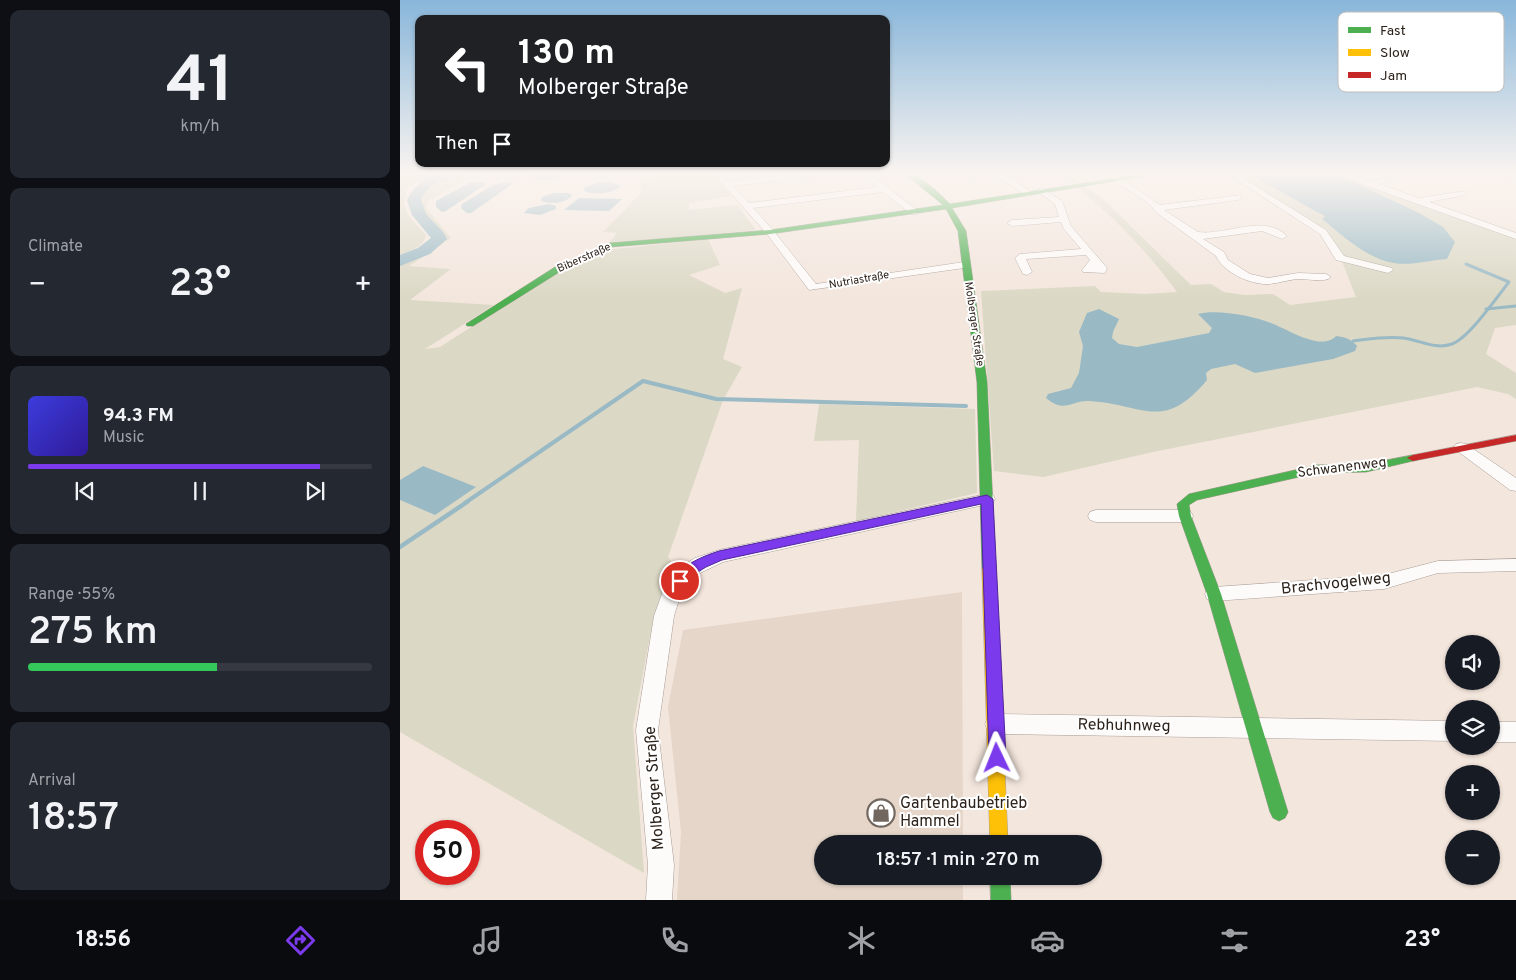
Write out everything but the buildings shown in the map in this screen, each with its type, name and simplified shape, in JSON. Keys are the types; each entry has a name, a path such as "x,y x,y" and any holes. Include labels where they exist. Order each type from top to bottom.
{"street":[{"name":"Nutriastraße","path":"755,215 813,288 875,276 964,265"},
{"name":"Biberstraße","path":"470,324 558,269 610,245 770,232 892,215"},
{"name":"Molberger Straße","path":"954,215 962,232 964,265 982,382 1000,835"},
{"path":"1027,272 1020,258 1024,256 1091,256 1067,227 1063,215"},
{"path":"1168,215 1195,235 1201,242 1220,254 1224,262 1246,276 1268,281 1298,276 1326,277"},
{"path":"1296,215 1323,232 1340,258 1388,270"},
{"path":"1457,215 1516,236"},
{"path":"1012,223 1064,219"},
{"path":"1195,235 1204,236 1262,228 1282,236"},
{"name":"Schwanenweg","path":"1185,516 1183,504 1193,497 1317,469 1366,468 1461,447 1516,438"},
{"path":"1461,447 1516,486"},
{"name":"Molberger Straße","path":"659,900 661,865 647,730 664,616 672,591 688,571 701,563 719,556 987,499"},
{"path":"1096,516 1185,516 1214,594 1279,812"},
{"name":"Brachvogelweg","path":"1214,594 1384,582 1438,567 1516,565"},
{"name":"Rebhuhnweg","path":"996,724 1445,731"},
{"path":"1500,732 1516,732"},
{"path":"1000,885 1001,900"}],"shaded area":[{"path":"400,215 408,215 426,235 419,246 400,255"},
{"path":"424,215 432,215 451,238 409,266 451,269 410,300 494,305 425,349 440,347 562,269 606,250 708,239 720,265 689,275 725,293 742,288 723,359 742,367 723,400 668,557 678,572 666,588 654,615 633,726 644,873 400,732 400,500 435,515 423,466 400,480 400,262 429,251 442,238"},
{"path":"620,215 745,215 756,230 608,244 617,233 603,232"},
{"path":"1109,215 1119,215 1191,285 1211,284 1224,292 1245,295 1273,294 1290,305 1356,297 1341,259 1324,232 1297,215 1323,215 1325,216 1322,219 1357,246 1369,253 1395,261 1425,260 1419,215 1453,215 1516,238 1516,325 1495,328 1486,354 1516,373 1516,399 1508,394 1477,387 1153,452 1043,477 994,471 981,291 1095,286 1101,292 1145,294 1177,292 1151,259"},
{"path":"819,404 975,409 977,493 856,521 859,440 814,441"},
{"path":"962,592 963,835 814,835 814,885 963,885 963,900 677,900 681,832 668,707 683,630"}],"water":[{"path":"1323,215 1422,215 1443,227 1455,242 1447,259 1407,264 1384,261 1365,252 1346,239 1322,219 1325,216"},
{"path":"1099,309 1119,319 1112,338 1119,344 1137,347 1209,333 1212,328 1198,314 1215,312 1263,320 1314,341 1322,342 1336,336 1342,337 1350,340 1357,346 1355,351 1333,359 1255,373 1235,364 1211,369 1206,373 1207,380 1192,396 1178,406 1165,411 1152,412 1089,401 1063,406 1053,403 1046,398 1048,394 1071,388 1079,373 1083,346 1079,332 1087,313"},
{"path":"423,466 476,487 435,515 400,500 400,480"}],"waterway":[{"path":"400,261 424,251 439,239 438,235 419,215"},
{"path":"1466,264 1509,282 1489,309"},
{"path":"1489,309 1516,306"},
{"path":"1353,341 1397,337 1446,346 1459,340 1466,334 1489,309"},
{"path":"465,503 643,381 716,399 966,406"},
{"path":"400,547 467,502"}],"traffic: fast":[{"path":"470,324 558,269 610,245 770,232 892,215"},
{"path":"954,215 962,231 982,382 989,569"},
{"path":"1279,812 1214,594 1185,516 1183,504 1193,497 1317,469 1366,468 1413,458"},
{"path":"1000,885 1001,900"}],"traffic: slow":[{"path":"989,569 999,835"}],"traffic: jam":[{"path":"1413,458 1516,438"}],"place":[{"name":"Gartenbaubetrieb Hammel","path":"881,813"}],"route":[{"path":"680,581 688,571 701,563 719,556 978,499 987,499 997,758"}]}
